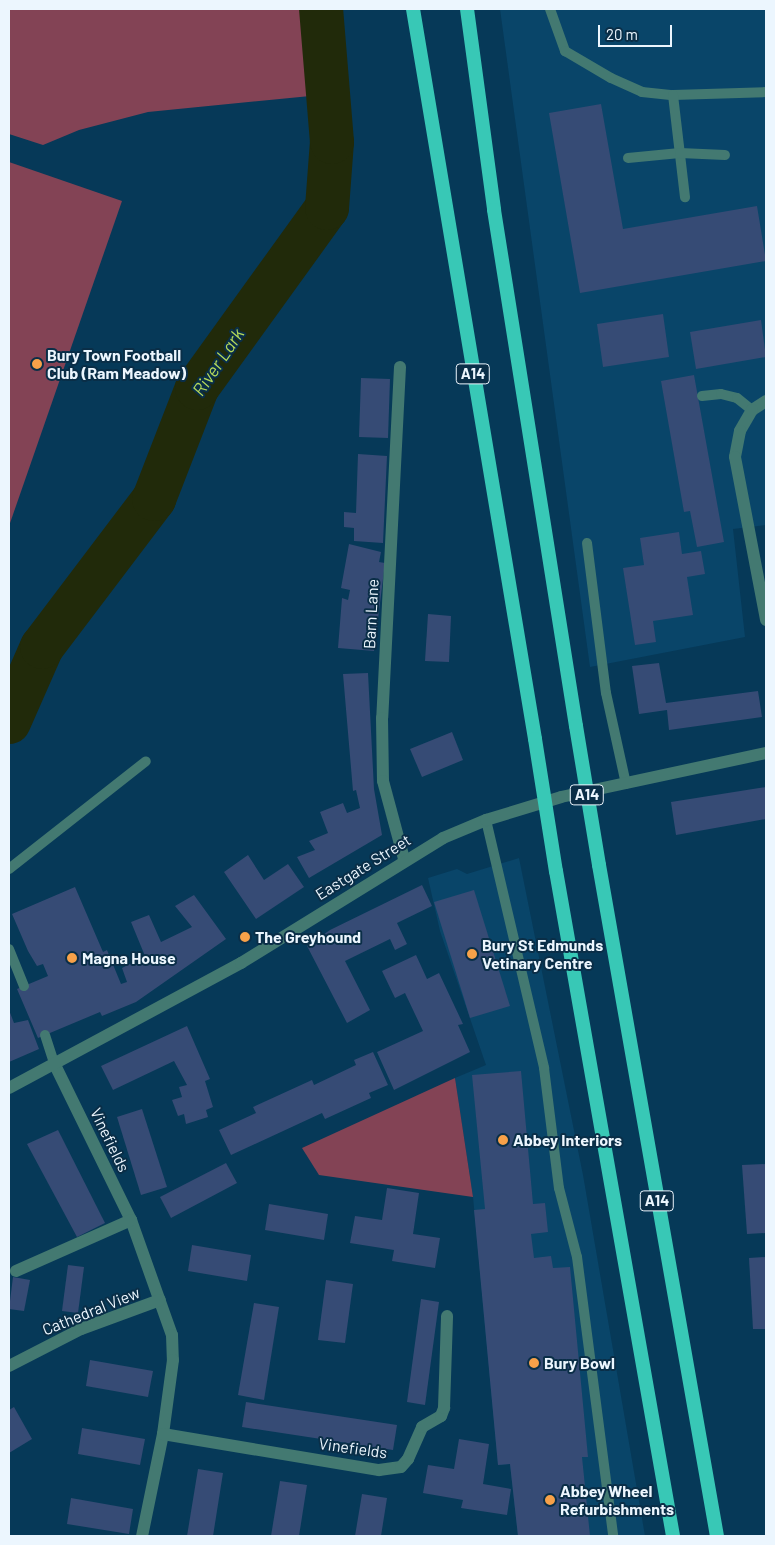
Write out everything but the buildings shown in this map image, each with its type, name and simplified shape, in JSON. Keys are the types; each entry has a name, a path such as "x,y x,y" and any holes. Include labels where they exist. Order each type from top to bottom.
{"highway":[{"name":"A14","path":"413,9 556,871 673,1536"},
{"name":"A14","path":"467,9 494,210 576,726 717,1536"}],"street":[{"name":"Barn Lane","path":"400,368 382,718 383,781 404,860"},
{"path":"766,401 752,410 740,432 735,457 766,620"},
{"name":"Eastgate Street","path":"9,1088 241,963 442,838 486,820 561,797 766,753"},
{"name":"Vinefields","path":"54,1064 131,1220 172,1335 173,1360 163,1434 142,1536"},
{"path":"16,1270 131,1220"},
{"name":"Cathedral View","path":"9,1366 81,1329 160,1300"},
{"name":"Vinefields","path":"163,1434 379,1470 401,1467 408,1459 422,1427 441,1416 444,1408 447,1316"}],"lane":[{"path":"550,9 564,51 611,78 642,92 673,95 766,92"},
{"path":"673,95 685,197"},
{"path":"628,158 680,153 725,155"},
{"path":"702,396 721,394 737,398 752,410"},
{"path":"587,543 606,693 626,784"},
{"path":"9,869 146,761"},
{"path":"486,820 544,1068 559,1188 577,1257 613,1536"},
{"path":"9,949 24,986"},
{"path":"45,1035 54,1064"}],"shaded area":[{"path":"9,9 335,9 341,93 148,112 79,130 43,145 9,134"},
{"path":"500,9 766,9 766,525 733,529 745,637 590,667"},
{"name":"Bury Town Football Club (Ram Meadow)","path":"9,162 122,201 9,526"},
{"path":"519,858 583,1175 645,1536 518,1536 510,1464 498,1465 473,1197 455,1078 486,1065 440,931 428,878 457,869 467,874"},
{"path":"455,1078 473,1197 319,1175 302,1148"}],"waterway":[{"name":"River Lark","path":"9,722 42,647 154,499 197,388 327,208 332,142 321,9"}],"place":[{"name":"Bury Town Football Club (Ram Meadow)","path":"37,364"},
{"name":"The Greyhound","path":"245,937"},
{"name":"Bury St Edmunds Vetinary Centre","path":"472,954"},
{"name":"Magna House","path":"72,958"},
{"name":"Abbey Interiors","path":"503,1140"},
{"name":"Bury Bowl","path":"534,1363"},
{"name":"Abbey Wheel Refurbishments","path":"550,1500"}]}
